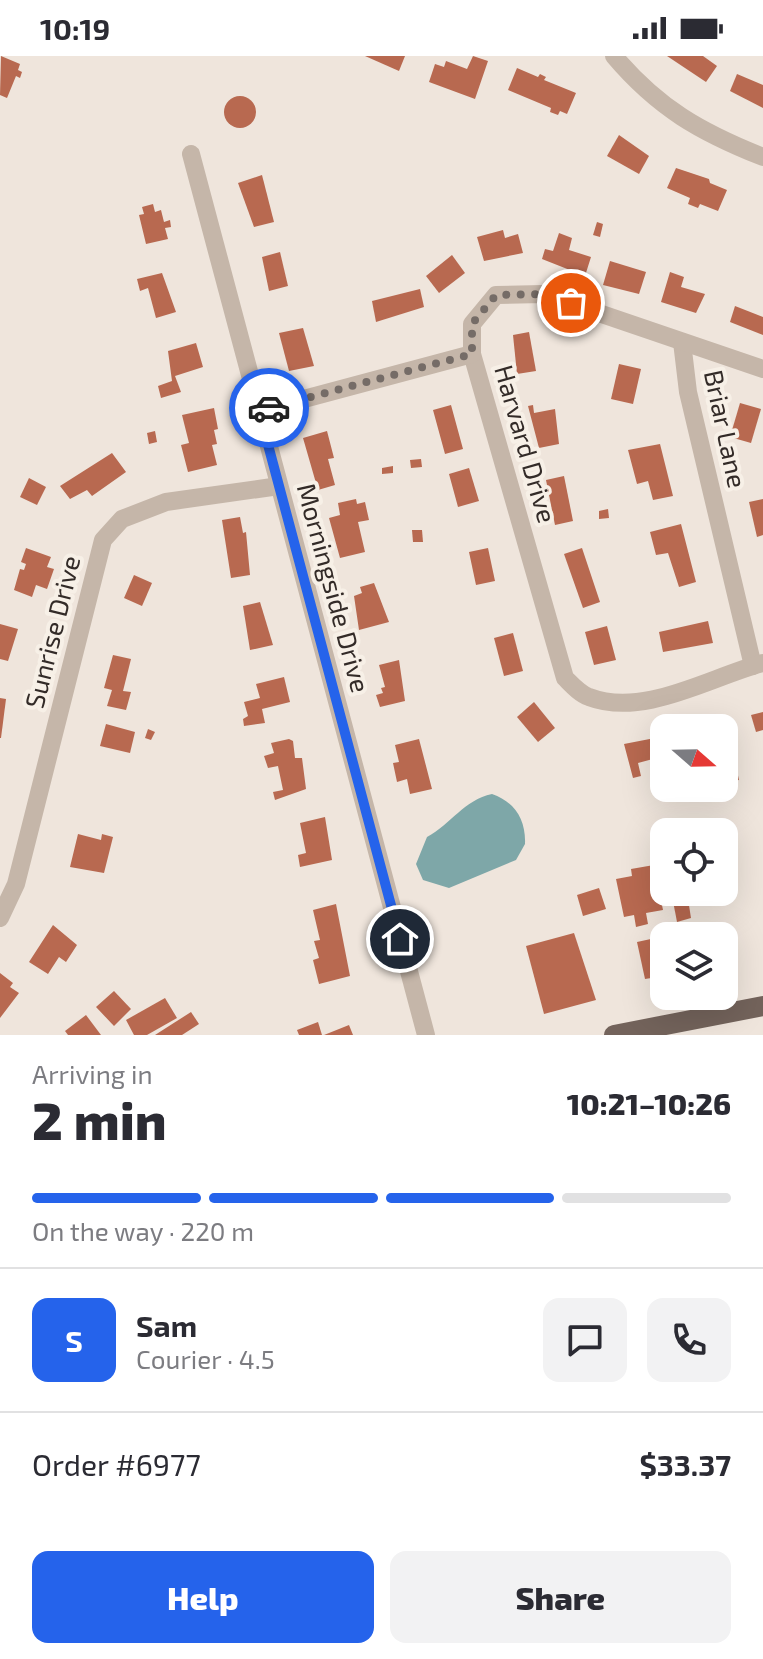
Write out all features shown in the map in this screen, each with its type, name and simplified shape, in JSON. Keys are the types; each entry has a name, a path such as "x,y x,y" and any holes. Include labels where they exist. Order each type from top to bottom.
{"main road":[{"path":"614,1035 763,1006"}],"street":[{"path":"614,56 664,107 727,143 763,157"},
{"name":"Morningside Drive","path":"191,154 426,1035"},
{"name":"Harvard Drive","path":"758,664 647,701 613,704 586,696 565,678 472,354 472,324 496,295 543,294 763,369"},
{"name":"Briar Lane","path":"682,342 688,392 758,664"},
{"path":"259,411 472,354"},
{"name":"Sunrise Drive","path":"0,918 16,884 103,540 122,519 166,502 279,486"}],"water":[{"path":"492,794 513,807 524,827 525,844 516,860 449,888 423,880 416,864 427,837 473,801"}],"building":[{"path":"1,56 20,64 18,70 22,72 20,78 16,76 7,98 0,95"},
{"path":"365,56 405,56 399,71"},
{"path":"473,56 488,61 475,99 429,82 435,64 444,67 446,61 467,69"},
{"path":"667,56 703,56 717,66 706,82"},
{"path":"517,68 538,77 540,74 546,77 544,80 576,93 567,114 550,112 551,108 508,90"},
{"path":"737,74 763,85 763,108 730,91"},
{"path":"240,96 251,101 256,112 251,123 240,128 229,123 224,112 229,101"},
{"path":"619,135 649,156 639,174 607,156"},
{"path":"676,168 709,179 710,183 727,190 718,211 700,204 698,208 688,204 690,198 667,188"},
{"path":"262,175 274,222 254,227 238,183"},
{"path":"153,204 155,212 161,210 164,222 170,220 171,227 165,228 168,239 146,244 139,215 144,214 142,207"},
{"path":"597,222 603,224 600,237 593,235"},
{"path":"503,230 505,238 518,234 523,253 484,261 477,237"},
{"path":"559,233 572,238 569,250 591,257 585,276 542,259 545,249 553,251"},
{"path":"280,252 288,286 269,291 262,257"},
{"path":"452,255 465,273 439,293 426,276"},
{"path":"610,261 646,272 639,294 603,285"},
{"path":"670,272 684,277 681,287 705,294 696,313 661,302"},
{"path":"162,273 176,312 156,318 148,288 140,291 137,279"},
{"path":"420,289 424,307 376,322 372,301"},
{"path":"735,306 763,317 763,335 730,322"},
{"path":"303,328 314,366 289,371 279,333"},
{"path":"529,332 536,371 517,374 513,335"},
{"path":"196,343 203,367 175,376 181,392 161,398 158,386 172,381 168,351"},
{"path":"619,364 641,369 633,404 611,399"},
{"path":"740,403 761,409 751,443 730,437"},
{"path":"451,405 463,449 445,454 433,410"},
{"path":"533,405 534,413 555,409 559,444 539,448 528,406"},
{"path":"214,408 218,429 214,430 217,444 212,445 217,465 188,472 181,445 189,443 182,415"},
{"path":"155,431 157,442 149,444 147,433"},
{"path":"327,431 334,458 328,459 335,485 318,490 303,438"},
{"path":"660,444 673,496 653,500 648,481 637,484 628,450"},
{"path":"112,453 126,472 92,496 87,490 70,499 60,486"},
{"path":"421,459 422,467 411,468 410,460"},
{"path":"393,466 393,473 382,474 382,468"},
{"path":"469,468 479,501 458,507 449,474"},
{"path":"564,476 573,521 555,525 546,480"},
{"path":"29,478 46,487 37,505 20,497"},
{"path":"356,499 357,504 365,502 369,520 358,522 365,552 340,558 329,518 340,515 338,503"},
{"path":"763,499 763,535 757,537 749,502"},
{"path":"608,509 609,518 599,519 599,511"},
{"path":"240,517 243,533 246,532 250,575 231,578 222,520"},
{"path":"681,524 696,582 679,587 668,553 656,555 650,532"},
{"path":"412,530 422,530 423,542 413,542"},
{"path":"26,548 51,557 47,567 54,569 47,589 36,585 32,597 14,590 20,569 24,570 26,564 21,562"},
{"path":"488,548 495,581 476,585 469,552"},
{"path":"582,548 600,602 583,608 564,554"},
{"path":"134,575 152,583 142,606 124,598"},
{"path":"374,583 389,622 359,630 354,596 362,593 360,587"},
{"path":"260,602 273,645 250,650 243,606"},
{"path":"708,621 713,643 663,652 659,632"},
{"path":"0,624 18,629 8,661 0,659"},
{"path":"607,626 616,660 594,665 585,632"},
{"path":"513,633 523,671 504,676 494,638"},
{"path":"113,655 131,659 123,691 131,692 126,710 107,706 112,690 104,688"},
{"path":"399,660 405,701 380,707 376,695 383,693 381,688 385,687 379,665"},
{"path":"284,677 290,702 262,709 265,723 244,726 243,719 248,716 244,702 260,698 256,684"},
{"path":"0,698 6,699 1,738 0,738"},
{"path":"534,702 555,728 538,742 517,717"},
{"path":"763,712 763,730 756,732 751,715"},
{"path":"106,724 135,732 130,753 100,746"},
{"path":"148,729 155,732 151,740 145,738"},
{"path":"419,739 432,789 410,794 407,779 397,782 393,763 399,762 395,745"},
{"path":"650,739 650,760 638,763 641,776 633,778 624,744"},
{"path":"293,741 295,758 302,758 306,789 275,800 273,792 283,790 278,766 268,768 264,756 274,753 271,743"},
{"path":"325,817 332,860 300,867 298,855 306,853 300,823"},
{"path":"78,834 101,840 102,834 113,837 104,873 70,867"},
{"path":"650,866 650,906 662,906 663,910 646,913 648,924 636,927 634,915 624,917 616,879 632,876 631,869"},
{"path":"599,888 606,909 583,916 577,895"},
{"path":"336,904 350,976 319,984 313,960 319,958 314,941 320,940 313,910"},
{"path":"674,906 689,906 691,918 677,922"},
{"path":"53,925 77,945 66,962 59,957 48,974 29,962"},
{"path":"574,933 596,1000 544,1014 526,946"},
{"path":"650,939 650,978 645,979 637,942"},
{"path":"0,973 13,983 10,987 19,993 0,1018"},
{"path":"114,991 131,1009 114,1026 96,1007"},
{"path":"165,998 177,1018 147,1035 134,1035 126,1020"},
{"path":"191,1012 199,1024 182,1035 155,1035"},
{"path":"86,1015 101,1035 68,1035 65,1031"},
{"path":"318,1022 322,1035 299,1035 297,1030"},
{"path":"349,1025 353,1035 324,1035"}],"way so far":[{"path":"269,408 350,389 472,354 472,324 496,295 543,294 571,303"}],"route":[{"path":"269,408 259,411 400,939"}]}
